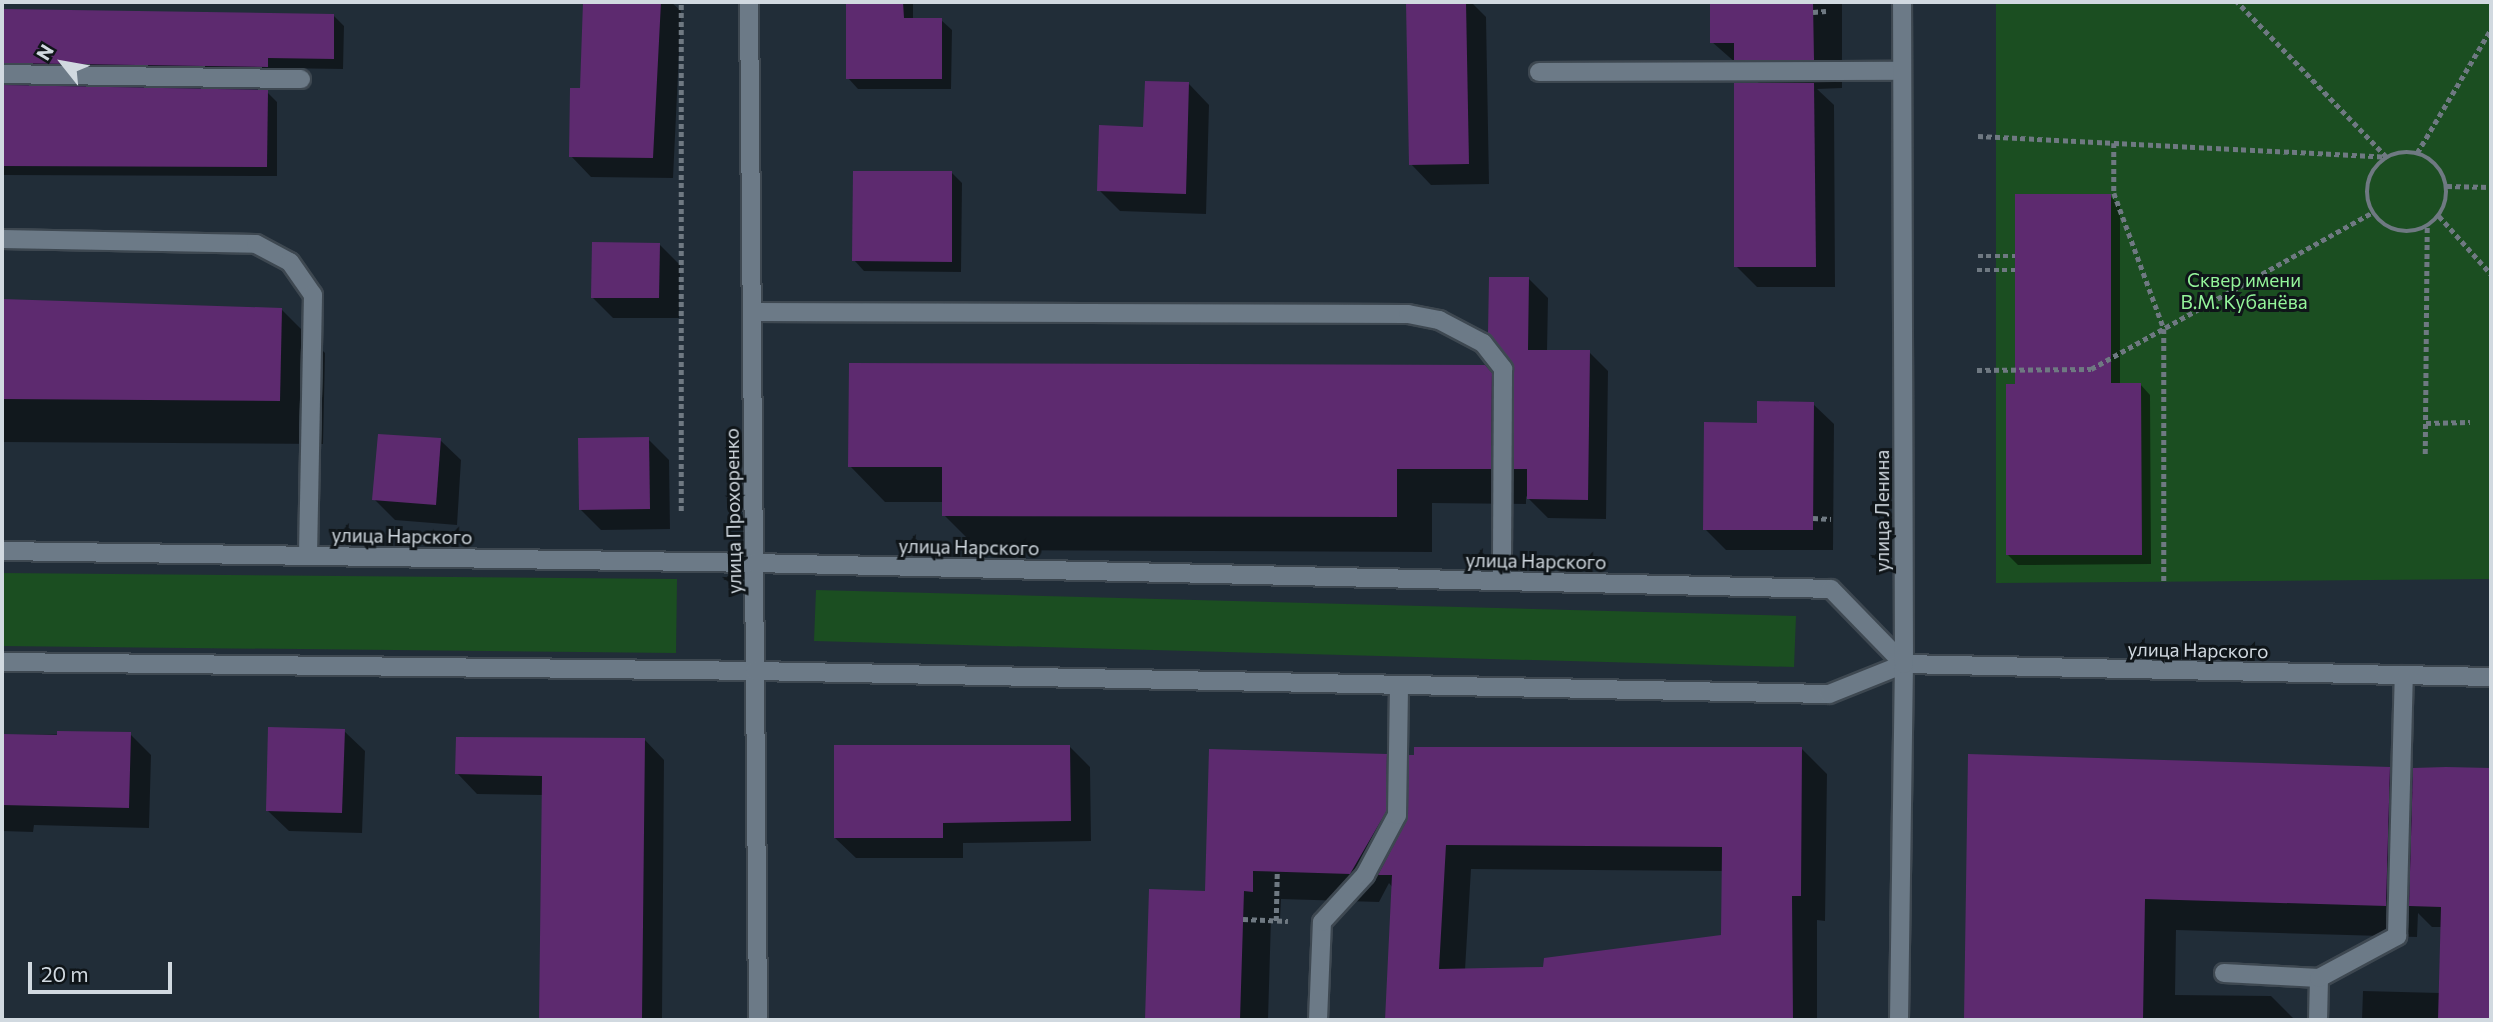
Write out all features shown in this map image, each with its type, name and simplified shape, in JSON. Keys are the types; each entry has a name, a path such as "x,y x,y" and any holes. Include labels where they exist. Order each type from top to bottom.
{"street":[{"name":"улица Прохоренко","path":"749,2 758,1020"},
{"name":"улица Ленина","path":"1899,1020 1904,664 1902,2"},
{"path":"1539,72 1902,71"},
{"path":"2,74 301,79"},
{"path":"2,239 256,244 290,262 313,295 308,556"},
{"path":"752,312 1394,313 1439,320 1483,343 1503,369 1502,581"},
{"name":"улица Нарского","path":"2,551 754,563 1831,589 1904,664"},
{"name":"улица Нарского","path":"2,662 755,671 1829,694 1904,664 2491,677"},
{"path":"2224,973 2319,978 2397,936 2404,675"},
{"path":"1318,1020 1322,922 1365,875 1397,815 1399,685"},
{"path":"2318,1020 2319,978"}],"path":[{"path":"681,2 681,511"},
{"path":"2237,2 2386,157"},
{"path":"1813,12 1826,11"},
{"path":"2417,153 2491,29"},
{"path":"1978,136 2386,157 2401,151 2417,153 2437,165 2447,186 2439,216 2427,227 2396,231 2371,213 2367,182 2386,157"},
{"path":"2114,144 2114,193 2164,329 2164,582"},
{"path":"2447,186 2491,187"},
{"path":"1977,370 2091,369 2371,213"},
{"path":"2439,216 2491,274"},
{"path":"2425,454 2427,227"},
{"path":"1978,256 2015,256"},
{"path":"1977,270 2015,270"},
{"path":"2426,423 2470,422"},
{"path":"1813,517 1832,519"},
{"path":"1276,921 1277,872"},
{"path":"1243,919 1267,920"}],"green space":[{"name":"Сквер имени В.М. Кубанёва","path":"1996,2 2491,2 2491,579 1996,583"},
{"path":"2,573 677,579 676,653 2,646"},
{"path":"816,590 1796,616 1794,667 814,641"}],"building":[{"path":"583,2 661,2 653,158 569,157 570,88 580,88"},
{"path":"846,2 903,2 904,18 942,18 942,79 846,79"},
{"path":"1406,2 1466,2 1469,164 1409,165"},
{"path":"1710,2 1813,2 1814,60 1734,60 1734,43 1710,43"},
{"path":"2,9 334,14 334,59 268,58 268,67 2,63"},
{"path":"1145,81 1189,82 1186,194 1097,191 1099,125 1143,127"},
{"path":"1734,83 1814,83 1816,267 1734,267"},
{"path":"2,85 268,90 267,167 2,166"},
{"path":"853,171 952,171 952,262 852,261"},
{"path":"2015,194 2111,194 2111,383 2141,383 2142,555 2006,555 2006,384 2015,384"},
{"path":"592,242 660,243 659,298 591,298"},
{"path":"1489,277 1529,277 1528,350 1590,350 1588,500 1527,499 1527,469 1514,469 1514,368 1488,333"},
{"path":"2,299 282,308 280,401 2,399"},
{"path":"849,363 1485,365 1492,373 1491,469 1397,469 1397,517 942,516 942,467 848,467"},
{"path":"1757,401 1814,402 1813,530 1703,530 1704,422 1757,423"},
{"path":"378,434 441,438 436,505 372,500"},
{"path":"649,437 650,509 579,510 578,438"},
{"path":"268,727 345,729 342,813 266,811"},
{"path":"57,731 131,732 129,808 2,805 2,734 57,735"},
{"path":"456,737 645,738 642,1020 539,1020 542,776 455,774"},
{"path":"834,745 1070,745 1071,821 943,823 943,838 834,838"},
{"path":"1414,747 1802,747 1801,896 1792,896 1793,1020 1385,1020 1392,875 1378,875 1407,820 1409,755 1414,755","holes":["1446,845 1722,847 1721,935 1544,958 1543,967 1439,969"]},
{"path":"1209,749 1387,754 1386,812 1350,874 1253,871 1253,892 1244,891 1240,1020 1145,1020 1149,889 1205,891"},
{"path":"1968,754 2390,767 2386,906 2145,899 2143,1020 1964,1020"},
{"path":"2413,768 2491,768 2491,1020 2438,1020 2441,907 2409,906"}]}
